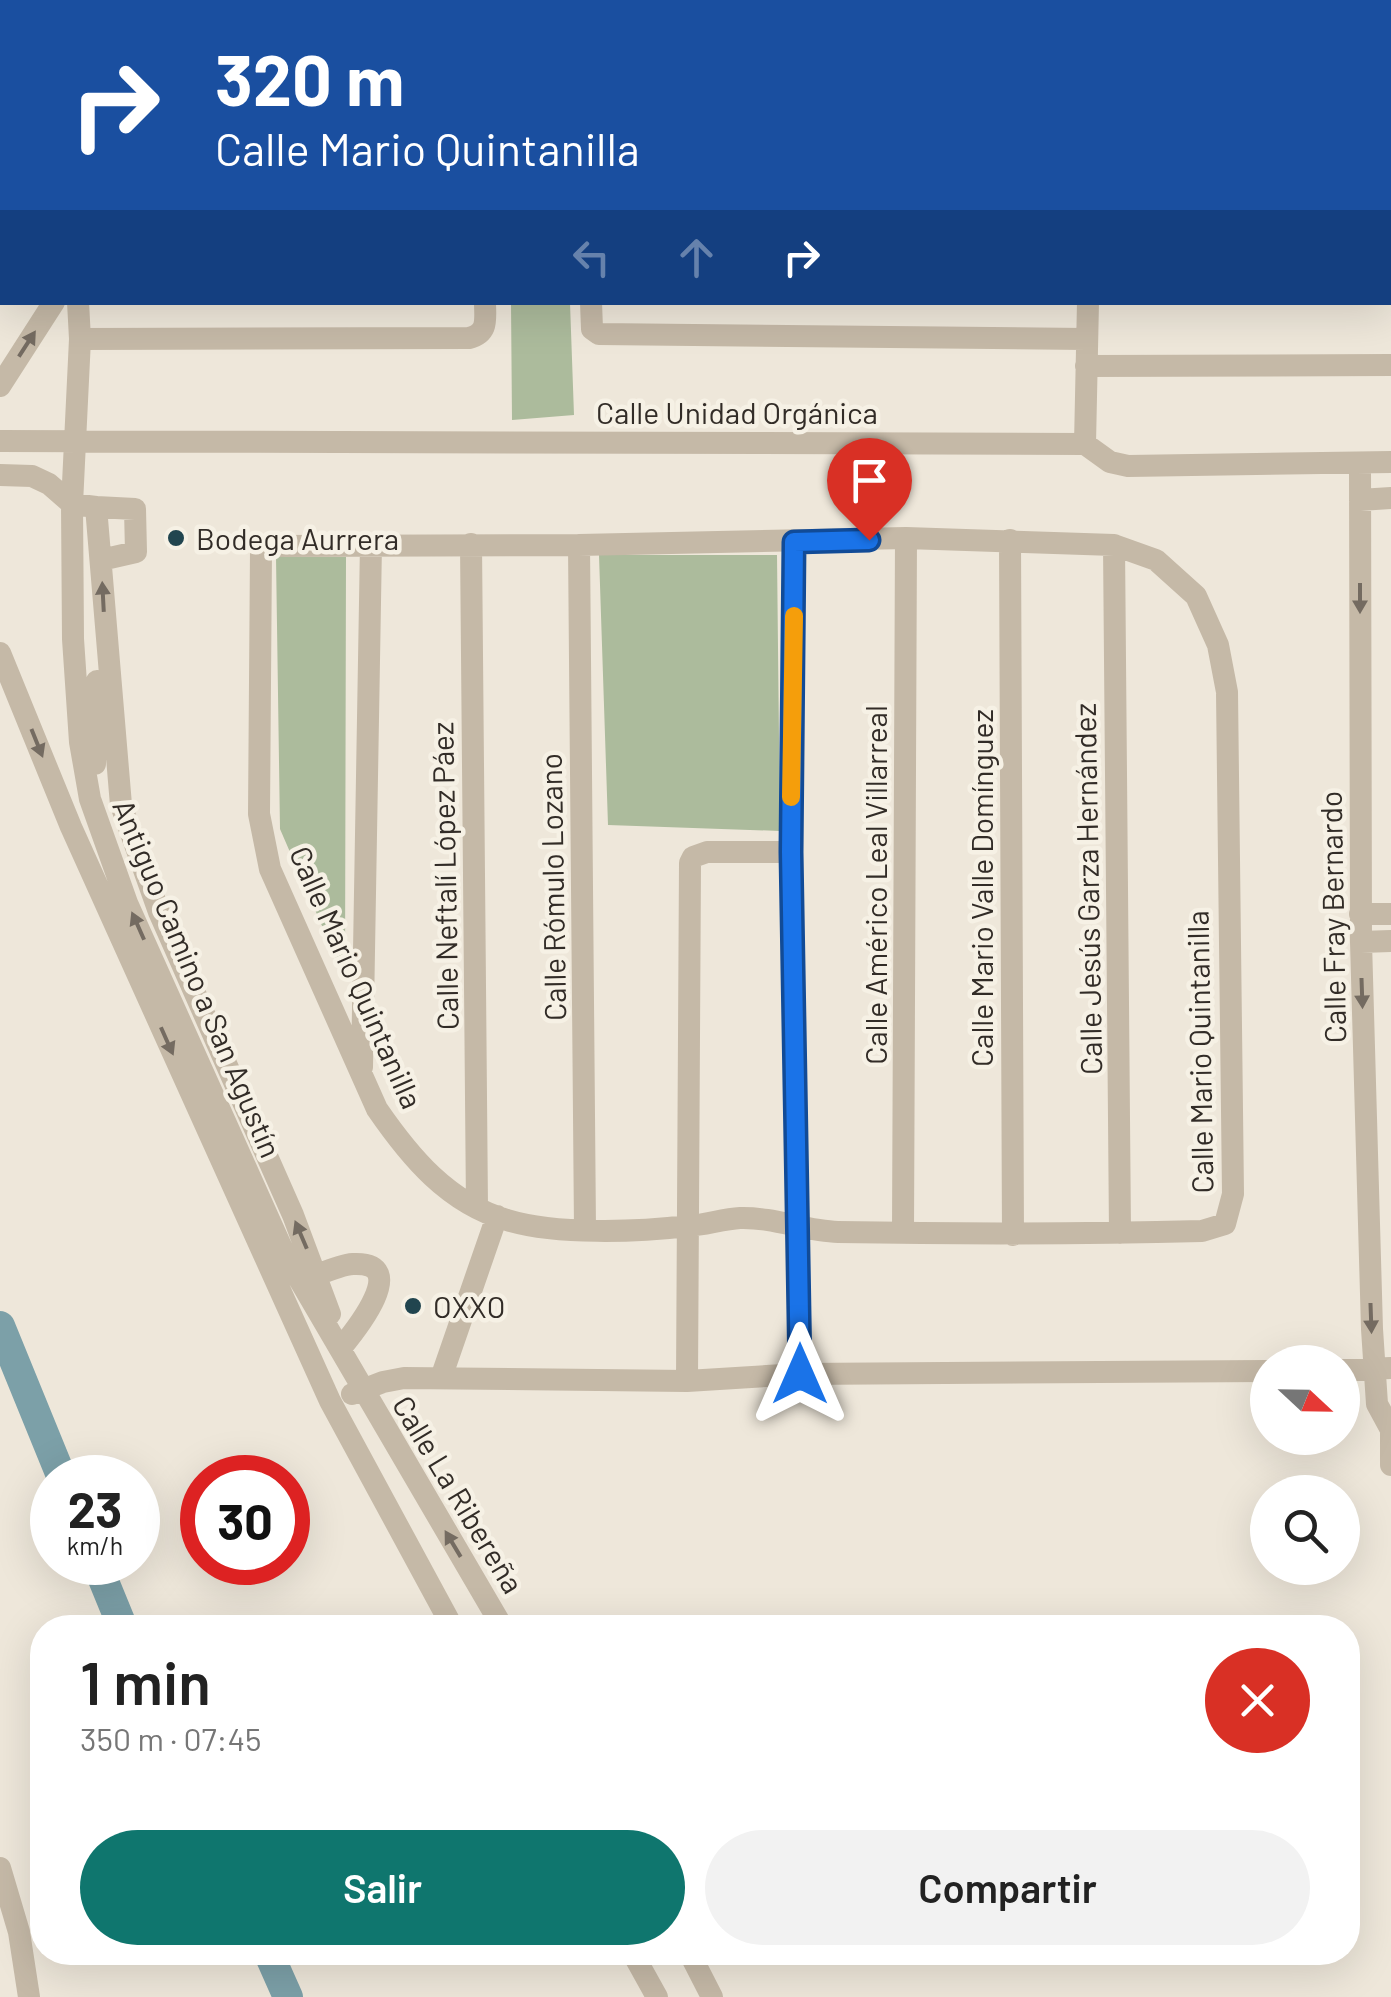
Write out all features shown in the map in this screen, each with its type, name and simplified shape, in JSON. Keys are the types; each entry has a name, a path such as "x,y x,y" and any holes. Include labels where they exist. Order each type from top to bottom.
{"street":[{"path":"0,386 52,305"},
{"name":"Antiguo Camino a San Agustín","path":"78,305 76,440 84,506 72,638 80,742 90,799 127,903 210,1086 308,1278"},
{"path":"80,339 470,338 485,328 485,305"},
{"path":"591,305 593,332 1086,338"},
{"path":"1085,444 1088,305"},
{"path":"1086,366 1391,365"},
{"name":"Calle Unidad Orgánica","path":"0,441 1085,444 1110,462 1128,466 1391,462"},
{"name":"Calle Fray Bernardo","path":"1360,464 1360,942 1384,1404"},
{"path":"0,475 32,476 84,506 135,509 136,552 101,560"},
{"path":"1360,500 1391,498"},
{"path":"84,506 101,560 120,805 159,912 245,1105 308,1278 330,1313 329,1327 363,1391"},
{"name":"Calle Américo Leal Villarreal","path":"903,1231 906,538"},
{"name":"Calle Mario Quintanilla","path":"1010,540 1114,545 1156,560 1196,596 1218,645 1227,692 1233,1194 1225,1224 1212,1230 1013,1235 821,1231 741,1218 687,1226 586,1230 542,1227 487,1212 435,1180 400,1142 378,1108 270,869 259,814 261,550 371,544 1010,540"},
{"name":"Calle Mario Valle Domínguez","path":"1010,540 1013,1235"},
{"path":"794,542 791,852 800,1374"},
{"path":"362,1071 371,544"},
{"name":"Calle Neftalí López Páez","path":"441,1378 487,1212 471,544"},
{"name":"Calle Rómulo Lozano","path":"579,545 586,1230"},
{"name":"Calle Jesús Garza Hernández","path":"1114,545 1120,1233"},
{"path":"100,828 95,714 105,638"},
{"name":"Antiguo Camino a San Agustín","path":"0,653 71,827 330,1401"},
{"path":"687,1381 690,863 692,856 707,852 791,852"},
{"path":"1360,914 1391,914"},
{"path":"1360,942 1391,940"},
{"path":"210,1086 245,1105"},
{"path":"308,1278 350,1264 368,1266 378,1275 380,1291 365,1319 342,1348"},
{"path":"446,1615 330,1401 404,1378 687,1381 800,1374 1250,1371"},
{"name":"Calle La Ribereña","path":"363,1391 495,1615"},
{"path":"1384,1404 1390,1426 1391,1465"},
{"path":"0,1868 19,1932 29,1997"},
{"path":"0,1951 24,1960"},
{"path":"639,1965 657,1997"},
{"path":"696,1965 712,1997"}],"green space":[{"path":"511,305 570,305 574,415 512,420"},
{"path":"599,555 777,555 780,831 608,825"},
{"path":"276,557 346,557 345,979 280,829"}],"waterway":[{"path":"0,1326 53,1455"},
{"path":"105,1585 118,1615"},
{"path":"274,1965 288,1997"}],"slow traffic":[{"path":"791,797 794,616"}],"place":[{"name":"Bodega Aurrera","path":"176,538"},
{"name":"OXXO","path":"413,1306"}],"route":[{"path":"800,1374 791,852 794,542 869,540"}]}
